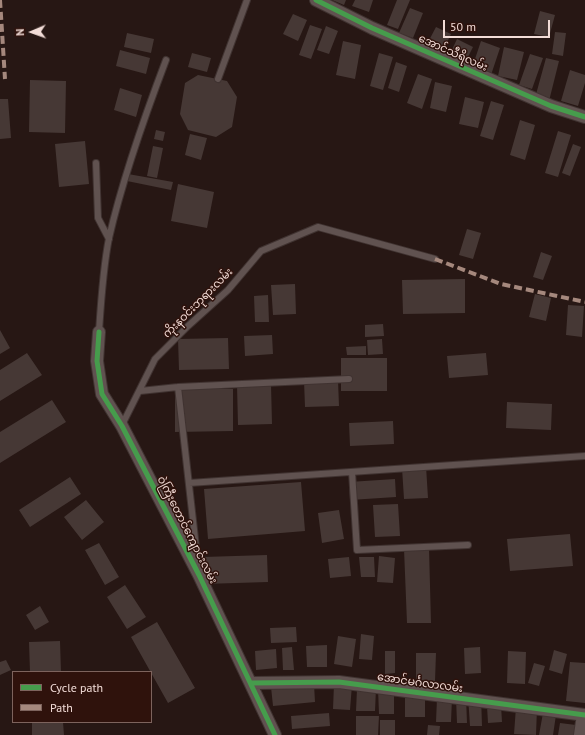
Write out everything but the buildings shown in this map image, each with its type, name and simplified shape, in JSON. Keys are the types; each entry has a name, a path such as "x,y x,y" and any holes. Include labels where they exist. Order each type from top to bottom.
{"street":[{"name":"အောင်သီရိလမ်း","path":"316,0 372,28 551,106 585,117"},
{"name":"ဝဲကြီးတောင်ကျောင်းလမ်း","path":"99,332 96,361 102,394 122,426 199,575 275,735"},
{"name":"အောင်မင်္ဂလာလမ်း","path":"251,683 338,682 584,715"},
{"path":"580,735 584,715"}],"lane":[{"path":"218,79 247,0"},
{"path":"99,332 102,288 109,239 136,141 166,60"},
{"path":"96,163 98,218 109,239"},
{"name":"ကိုးနဝင်းဘုရားလမ်း","path":"122,426 155,359 188,326 228,290 261,251 318,227 435,259"},
{"path":"140,391 178,387 349,379"},
{"path":"178,387 199,575"},
{"path":"189,483 585,456"},
{"path":"352,472 357,550 468,545"}],"marked path":[{"path":"0,0 5,79"},
{"path":"435,259 501,284 585,302"}],"cycle path":[{"path":"316,0 372,28 551,106 585,117"},
{"path":"99,332 97,361 102,394 122,426 199,575 275,735"},
{"path":"251,683 339,682 585,715"}]}
